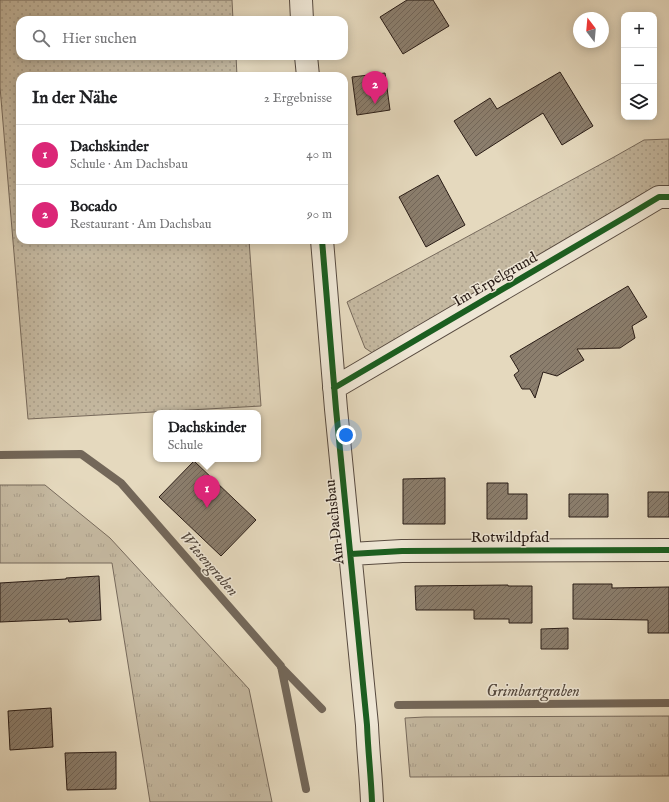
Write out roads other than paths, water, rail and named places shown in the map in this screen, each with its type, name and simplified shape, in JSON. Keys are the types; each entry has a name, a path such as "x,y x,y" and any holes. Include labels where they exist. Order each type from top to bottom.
{"street":[{"path":"301,0 302,16"},
{"path":"306,60 308,72"},
{"name":"Im Erpelgrund","path":"334,388 659,197 669,196"},
{"name":"Am Dachsbau","path":"322,244 334,388 367,725 372,802"},
{"name":"Rotwildpfad","path":"350,554 402,551 669,550"}],"waterway":[{"name":"Wiesengraben","path":"0,455 81,454 121,483 281,666 306,789"},
{"name":"Grimbartgraben","path":"281,667 322,709"},
{"name":"Grimbartgraben","path":"398,705 669,703"}],"place":[{"name":"Bocado","path":"375,104"},
{"name":"Dachskinder","path":"207,508"}]}
